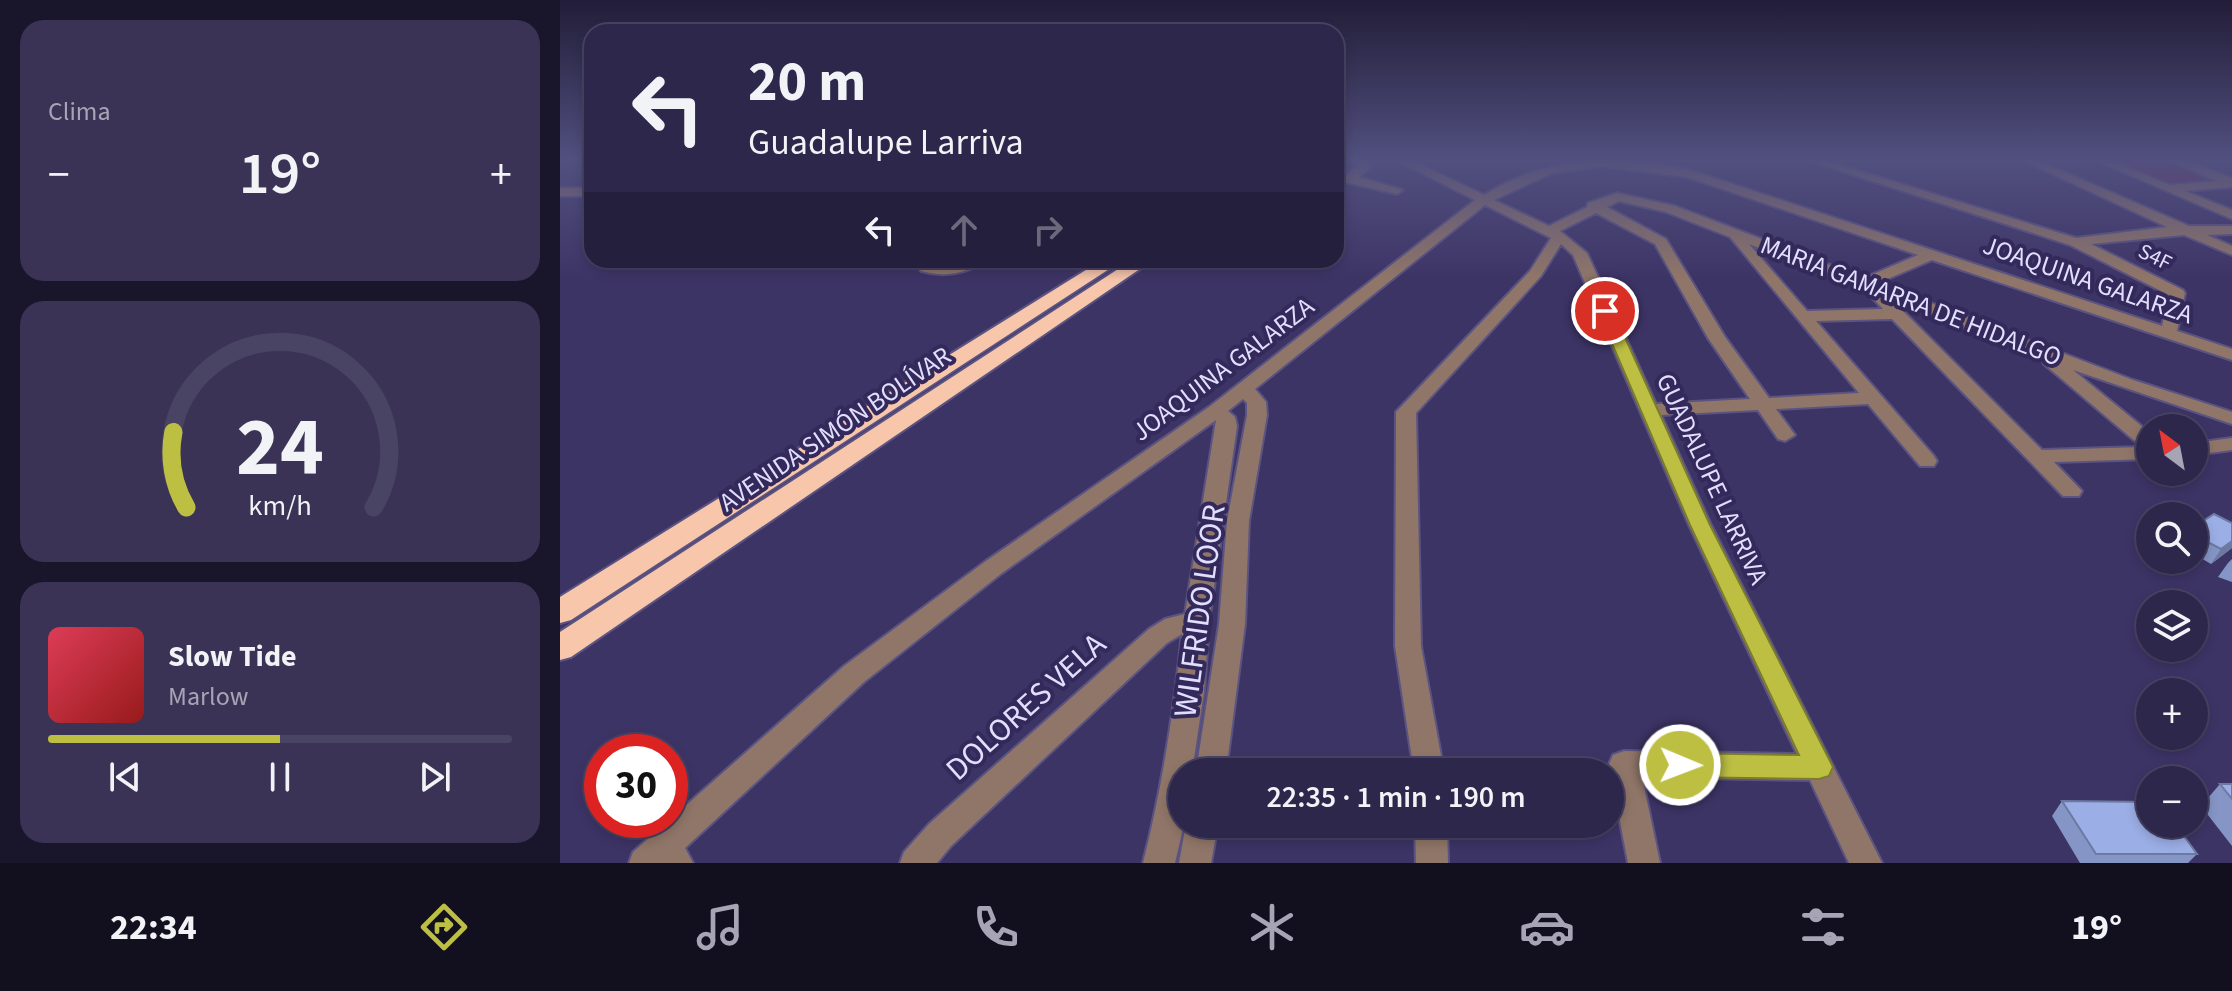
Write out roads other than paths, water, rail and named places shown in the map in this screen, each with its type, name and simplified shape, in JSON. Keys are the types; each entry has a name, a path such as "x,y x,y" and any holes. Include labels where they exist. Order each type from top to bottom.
{"highway":[{"name":"AVENIDA SIMÓN BOLÍVAR","path":"560,612 1101,268"},
{"name":"AVENIDA SIMÓN BOLÍVAR","path":"560,648 1132,268"}],"street":[{"name":"MARIA GAMARRA DE HIDALGO","path":"1427,758 1408,646 1406,412 1536,273 1554,242 1554,234 1593,206 1608,200"},
{"name":"MARIA GAMARRA DE HIDALGO","path":"1634,200 1670,209 2126,384 2232,418"},
{"name":"JOAQUINA GALARZA","path":"1772,200 2232,355"},
{"path":"1942,200 2075,242 2169,231 2232,230"},
{"path":"2118,200 2232,251"},
{"path":"2197,200 2232,215"},
{"name":"GUADALUPE LARRIVA","path":"1483,201 1554,234 1580,253 1700,525 1866,863"},
{"name":"JOAQUINA GALARZA","path":"662,858 854,674 994,567 1216,411 1483,201"},
{"path":"1593,206 1659,240 1717,338 1785,435"},
{"path":"1734,235 1927,461"},
{"name":"S4F","path":"2075,242 2177,293 2168,335"},
{"path":"1931,255 1865,283 2040,456 2071,491"},
{"path":"926,268 940,272 960,268"},
{"path":"1804,316 1898,314"},
{"path":"2048,353 2052,363 2136,432"},
{"name":"WILFRIDO LOOR","path":"1213,758 1232,624 1238,521 1257,415 1256,402 1244,389"},
{"path":"1648,410 1871,398"},
{"name":"WILFRIDO LOOR","path":"1159,863 1190,692 1196,622 1227,426 1225,417 1216,411"},
{"path":"2208,447 2232,444"},
{"path":"2040,456 2136,453"},
{"name":"DOLORES VELA","path":"916,863 940,835 1158,636 1174,626 1196,622"},
{"path":"1644,863 1624,764 1819,767"},
{"path":"1195,863 1199,838"},
{"path":"1431,838 1432,863"}]}
